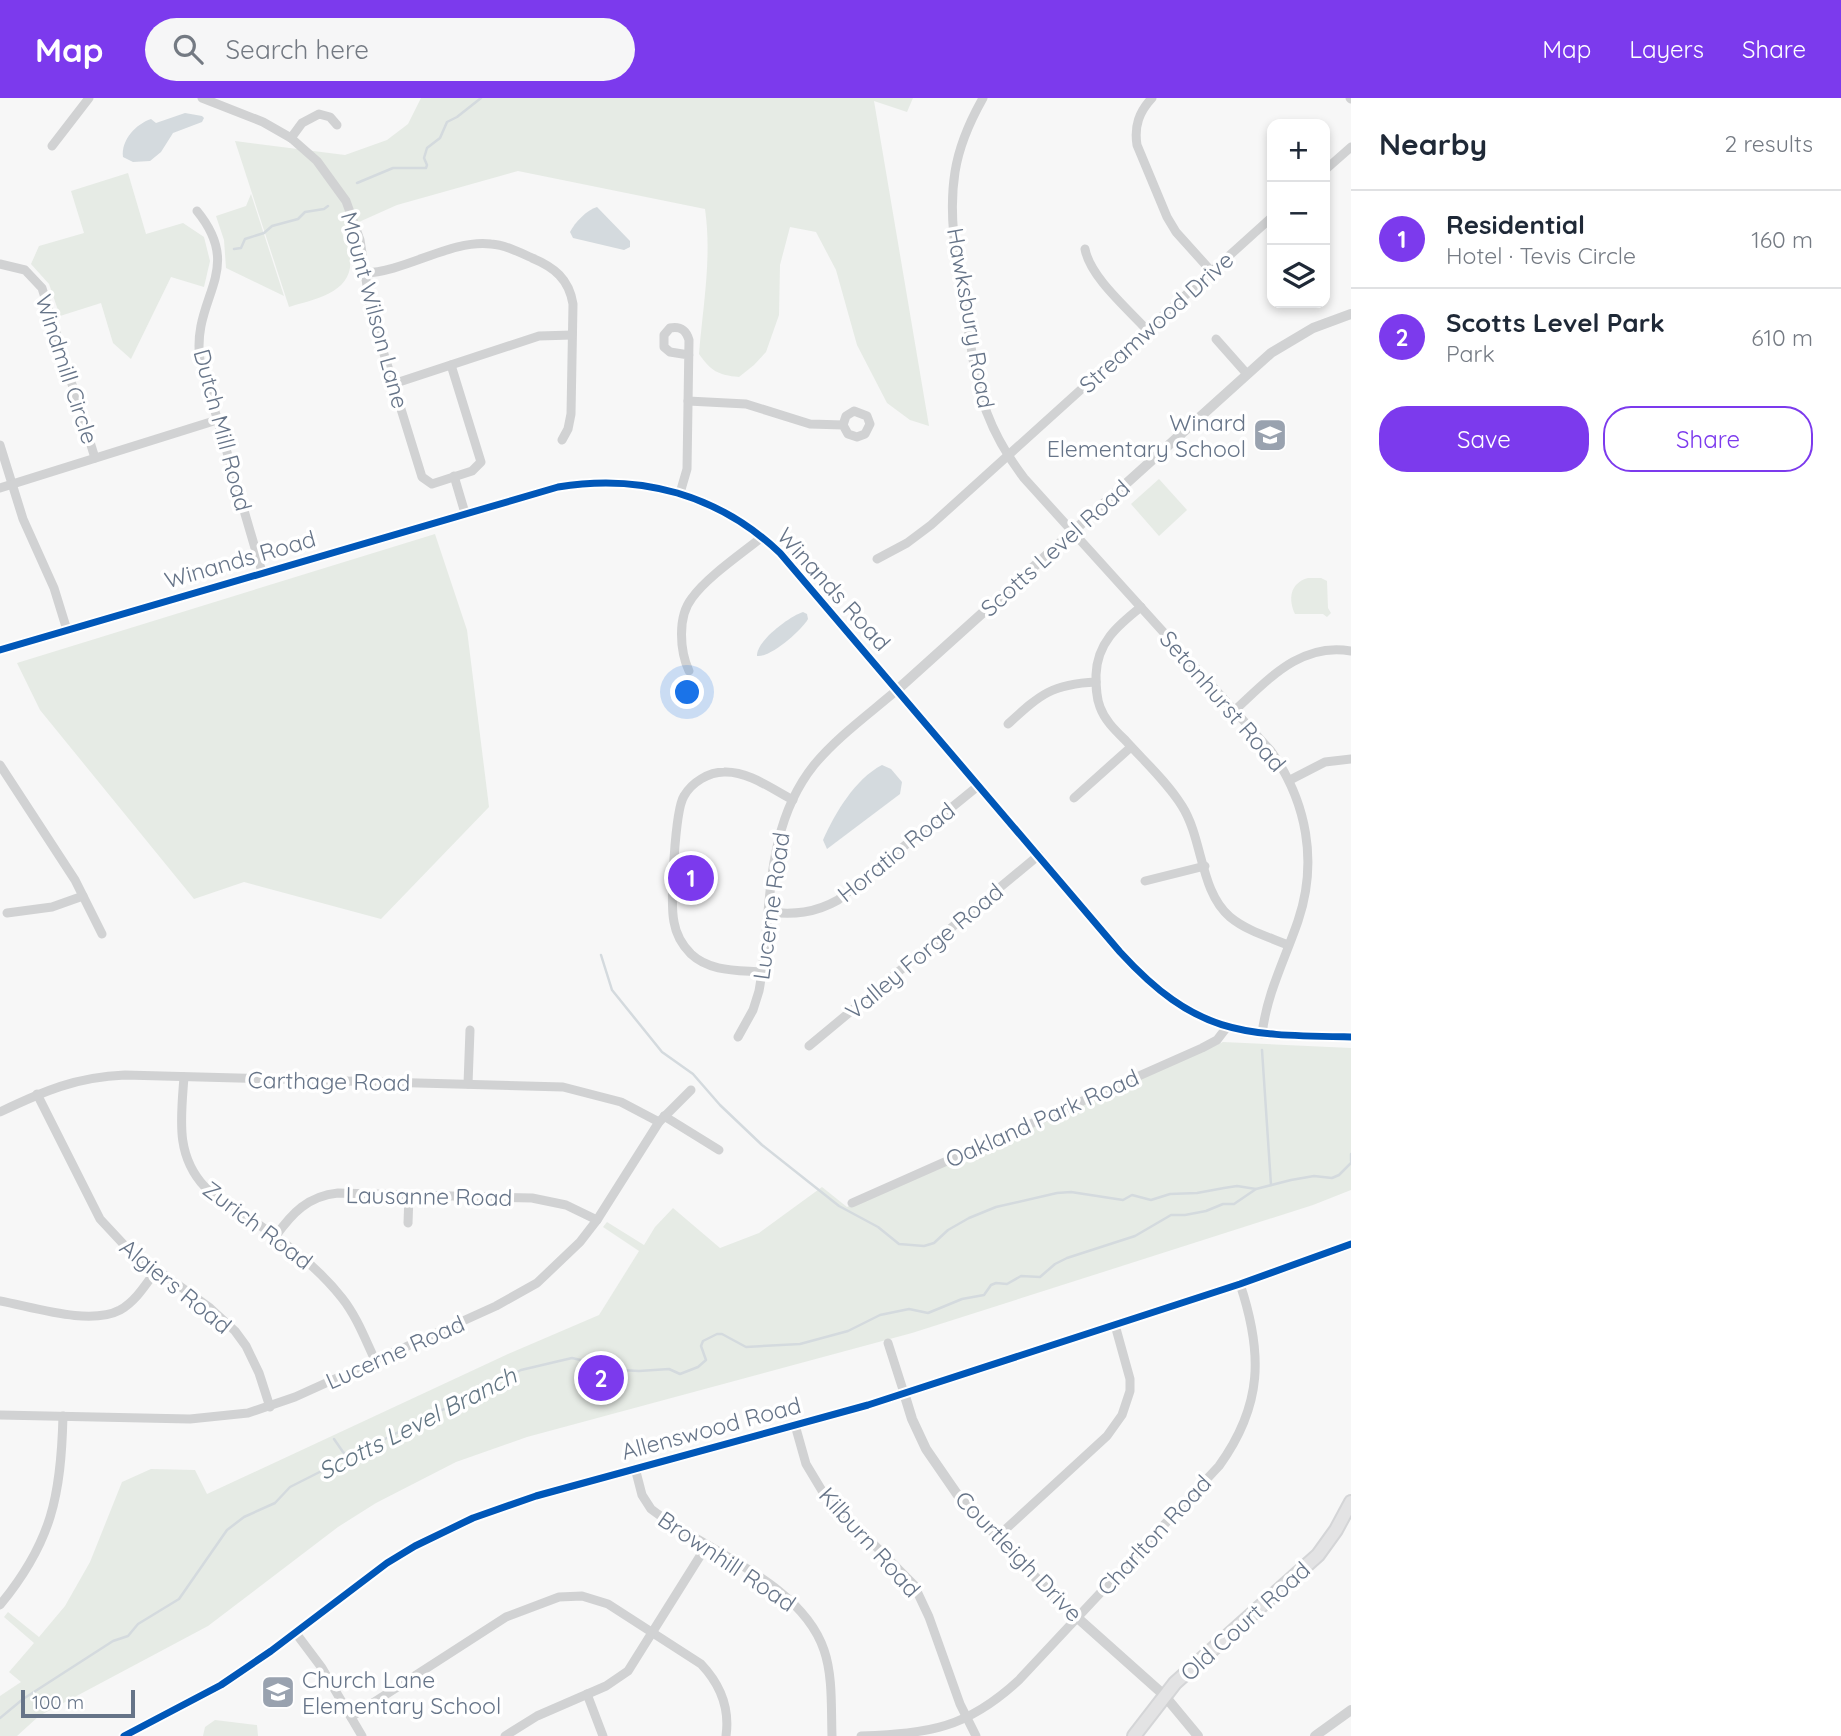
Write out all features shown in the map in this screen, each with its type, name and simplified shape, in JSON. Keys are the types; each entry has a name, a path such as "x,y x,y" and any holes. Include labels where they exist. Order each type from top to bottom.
{"main road":[{"name":"Old Court Road","path":"1134,1736 1164,1695 1188,1671 1310,1564 1336,1530 1351,1502"}],"street":[{"path":"52,146 89,98"},
{"name":"Mount Wilson Lane","path":"202,98 263,122 291,138 317,161 345,201 360,240 371,312 425,481 435,484 454,476"},
{"name":"Hawksbury Road","path":"983,98 967,131 957,161 952,217 978,384 986,411 1007,456"},
{"path":"1153,98 1139,115 1135,135 1137,145 1167,217 1176,232 1212,272"},
{"path":"291,138 302,123 318,114 330,117 337,125"},
{"path":"1330,166 1351,147"},
{"name":"Dutch Mill Road","path":"197,211 211,229 219,256 215,280 201,323 198,348 262,572"},
{"name":"Streamwood Drive","path":"877,559 907,543 931,525 1267,222"},
{"path":"364,273 390,270 474,243 506,247 550,266 561,276 571,295 570,414 568,429 562,440"},
{"path":"1085,249 1091,267 1147,330"},
{"name":"Windmill Circle","path":"0,264 25,270 42,289 95,458"},
{"name":"Scotts Level Road","path":"897,690 1271,353 1299,335 1351,314"},
{"path":"393,384 539,336 572,335"},
{"path":"1216,339 1247,374"},
{"path":"680,492 687,469 689,355"},
{"path":"451,365 481,457 477,469 454,476 465,513"},
{"path":"688,401 746,404 810,424 843,425"},
{"path":"0,488 217,420"},
{"path":"0,445 23,519 54,588 67,630"},
{"name":"Setonhurst Road","path":"1007,456 1271,751 1290,780 1304,819 1308,860 1303,904 1272,984 1262,1034"},
{"name":"Winands Road","path":"0,650 558,486 630,482 680,492 728,513 762,537 789,563 1149,983 1194,1014 1227,1027 1262,1034 1351,1037"},
{"path":"689,671 682,644 686,607 699,590 762,537"},
{"path":"1141,607 1118,625 1098,656 1097,695 1104,716 1183,807 1193,829 1214,898 1229,916 1250,929 1288,945"},
{"path":"1235,710 1291,661 1316,651 1351,651"},
{"path":"1008,724 1040,696 1051,690 1063,685 1096,682"},
{"name":"Lucerne Road","path":"738,1037 753,1010 762,972 774,855 784,818 808,774 822,756 897,690"},
{"path":"1073,798 1131,747"},
{"path":"1290,780 1325,762 1351,759"},
{"path":"0,765 83,896 102,934"},
{"path":"762,972 708,965 694,957 677,934 673,914 679,811 684,795 698,781 725,772 744,775 793,800"},
{"name":"Horatio Road","path":"768,912 800,913 838,900 978,786"},
{"name":"Valley Forge Road","path":"809,1046 1040,855"},
{"path":"1145,881 1205,866"},
{"path":"8,913 52,907 83,896"},
{"name":"Oakland Park Road","path":"852,1203 1202,1048 1217,1040 1227,1027"},
{"path":"468,1084 470,1030"},
{"name":"Carthage Road","path":"0,1112 37,1094 88,1078 125,1075 539,1085 582,1090 621,1102 661,1119 719,1150"},
{"name":"Zurich Road","path":"184,1077 181,1132 182,1146 190,1168 205,1186 306,1260 344,1300 356,1318 375,1360"},
{"name":"Lucerne Road","path":"0,1415 190,1419 233,1416 270,1407 496,1306 537,1283 565,1259 597,1220 661,1119 691,1090"},
{"name":"Algiers Road","path":"37,1094 100,1219 117,1239 210,1308 234,1331 246,1346 259,1373 270,1407"},
{"name":"Lausanne Road","path":"275,1237 297,1210 326,1194 532,1198 566,1205 597,1220"},
{"path":"408,1223 410,1195"},
{"name":"Allenswood Road","path":"127,1735 221,1685 387,1563 445,1530 503,1506 904,1393 1240,1284 1351,1244"},
{"path":"0,1301 99,1317 127,1306 157,1269"},
{"name":"Charlton Road","path":"861,1736 924,1732 967,1718 991,1704 1019,1680 1219,1466 1240,1434 1252,1400 1257,1364 1254,1330 1240,1284"},
{"path":"996,1538 1107,1436 1122,1415 1130,1379 1115,1325"},
{"name":"Courtleigh Drive","path":"888,1343 912,1419 940,1473 996,1538 1053,1596 1164,1695 1198,1736"},
{"path":"0,1605 23,1577 48,1528 62,1466 63,1416"},
{"name":"Kilburn Road","path":"795,1425 806,1464 824,1494 914,1585 976,1736"},
{"name":"Brownhill Road","path":"635,1468 642,1495 650,1509 776,1588 802,1610 812,1624 828,1663 832,1736"},
{"path":"506,1736 537,1716 618,1679 628,1671 708,1545"},
{"path":"351,1717 492,1625 523,1609 570,1596 608,1604 691,1656 712,1675 724,1700 727,1714 726,1736"},
{"path":"295,1632 322,1668 362,1736"},
{"path":"587,1694 603,1736"},
{"path":"1315,1736 1351,1710"}],"shaded area":[{"path":"421,98 913,98 907,112 874,101 929,426 910,420 887,403 857,345 836,270 816,232 790,227 780,265 779,315 766,352 739,377 726,375 711,368 699,354 707,263 705,209 518,171 397,205 341,230 350,256 350,268 346,278 331,292 289,307 235,141 345,155 387,140 408,124"},
{"path":"185,113 204,118 202,122 173,133 161,152 150,161 133,162 123,157 127,139 140,125 151,119 156,123"},
{"path":"128,173 146,234 183,223 204,237 210,261 204,287 171,277 131,359 113,343 101,303 60,316 49,284 31,264 39,246 84,233 71,191"},
{"path":"251,194 284,296 226,268 224,240 216,216 246,206"},
{"path":"597,207 630,241 630,247 624,250 573,238 570,232 575,224"},
{"path":"1159,479 1187,510 1159,536 1131,504"},
{"path":"435,534 467,630 489,807 381,919 244,882 194,899 40,710 17,663"},
{"path":"1308,578 1327,581 1328,608 1331,613 1327,617 1323,614 1295,614 1292,592 1297,584"},
{"path":"803,612 808,619 799,630 769,653 757,656 762,643 768,637 790,618"},
{"path":"882,765 891,769 902,782 900,794 827,849 823,840 840,808 863,779"},
{"path":"1223,1042 1351,1048 1351,1190 1313,1205 912,1333 527,1437 456,1462 376,1503 338,1527 208,1626 39,1716 17,1736 0,1736 0,1696 21,1682 9,1672 34,1643 4,1617 8,1612 39,1637 65,1606 90,1562 122,1482 151,1469 195,1470 207,1494 508,1354 599,1315 639,1251 603,1227 607,1222 644,1245 655,1227 673,1208 720,1248 759,1233 822,1187 847,1207"},
{"path":"215,1720 257,1725 258,1736 203,1736 205,1727"}],"waterway":[{"path":"357,183 393,168 426,168 424,158 427,148 440,138 447,122 481,98"},
{"path":"234,249 241,248 245,239 264,233 272,226 298,219 305,212 328,206"},
{"path":"601,955 612,990 662,1052 693,1074 720,1105 762,1145 839,1206 878,1227 899,1244 924,1246 934,1243 948,1230 996,1207 1057,1193 1071,1192 1123,1200 1132,1195 1151,1200 1170,1194 1197,1193 1237,1186 1256,1189"},
{"path":"1262,1050 1271,1185"},
{"name":"Scotts Level Branch","path":"1351,1154 1351,1161"},
{"name":"Scotts Level Branch","path":"0,1718 23,1699 113,1641 128,1636 138,1624 179,1599 227,1530 244,1517 275,1503 290,1487 521,1370 572,1358 607,1362 622,1370 669,1369 680,1374 698,1367 706,1360 701,1346 703,1341 717,1334 746,1347 800,1344 848,1331 880,1315 909,1309 928,1313 962,1299 984,1295 991,1285 996,1283 1007,1284 1021,1276 1040,1277 1067,1258 1135,1236 1171,1215 1185,1215 1223,1204 1234,1204 1256,1189 1291,1180 1314,1176 1332,1178 1351,1163"},
{"path":"334,1439 350,1457"}],"cycle path":[{"path":"0,650 558,487 619,483 649,486 677,493 731,516 780,553 1120,952 1148,980 1198,1015 1224,1025 1280,1035 1351,1037"},
{"path":"124,1736 221,1685 271,1651 387,1563 473,1518 536,1496 868,1405 1240,1284 1351,1244"}],"place":[{"name":"Winard Elementary School","path":"1270,435"},
{"name":"Residential","path":"691,878"},
{"name":"Scotts Level Park","path":"601,1378"},
{"name":"Church Lane Elementary School","path":"278,1692"}]}
